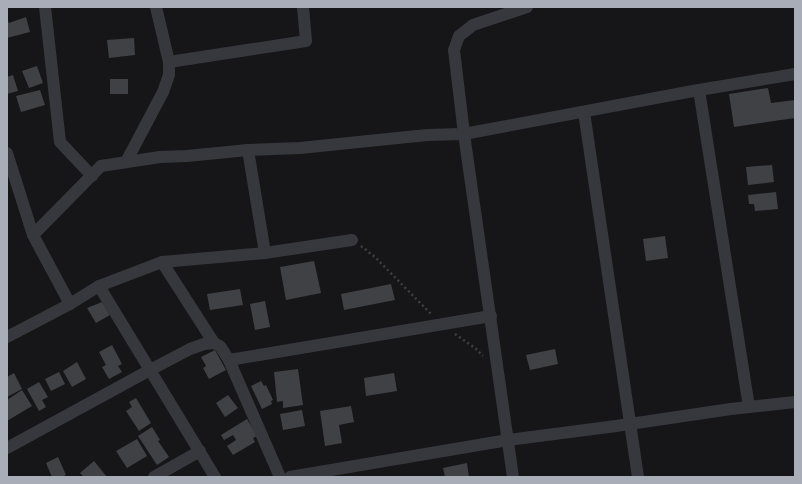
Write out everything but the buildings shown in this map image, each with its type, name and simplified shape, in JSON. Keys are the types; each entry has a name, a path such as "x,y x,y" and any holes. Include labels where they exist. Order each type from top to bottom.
{"street":[{"path":"45,7 60,142 92,176"},
{"path":"126,162 163,92 169,75 169,62 156,7"},
{"path":"169,62 306,41 303,7"},
{"path":"513,477 464,134 454,50 459,36 472,25 498,12 527,7"},
{"path":"33,235 101,166 160,157 248,150 300,148 427,135 464,134 699,90 795,74"},
{"path":"699,90 749,407"},
{"path":"584,112 638,477"},
{"path":"248,150 266,253"},
{"path":"7,154 33,235 70,304"},
{"path":"7,337 70,304 100,286 162,262 266,253 352,240"},
{"path":"162,262 214,343 220,346 229,360 280,477"},
{"path":"100,286 215,477"},
{"path":"229,360 491,316"},
{"path":"7,448 190,349 204,344 214,343"},
{"path":"290,477 508,440 795,402"},
{"path":"154,477 200,451"}],"path":[{"path":"352,240 375,257 441,325 475,348 484,357"}]}
